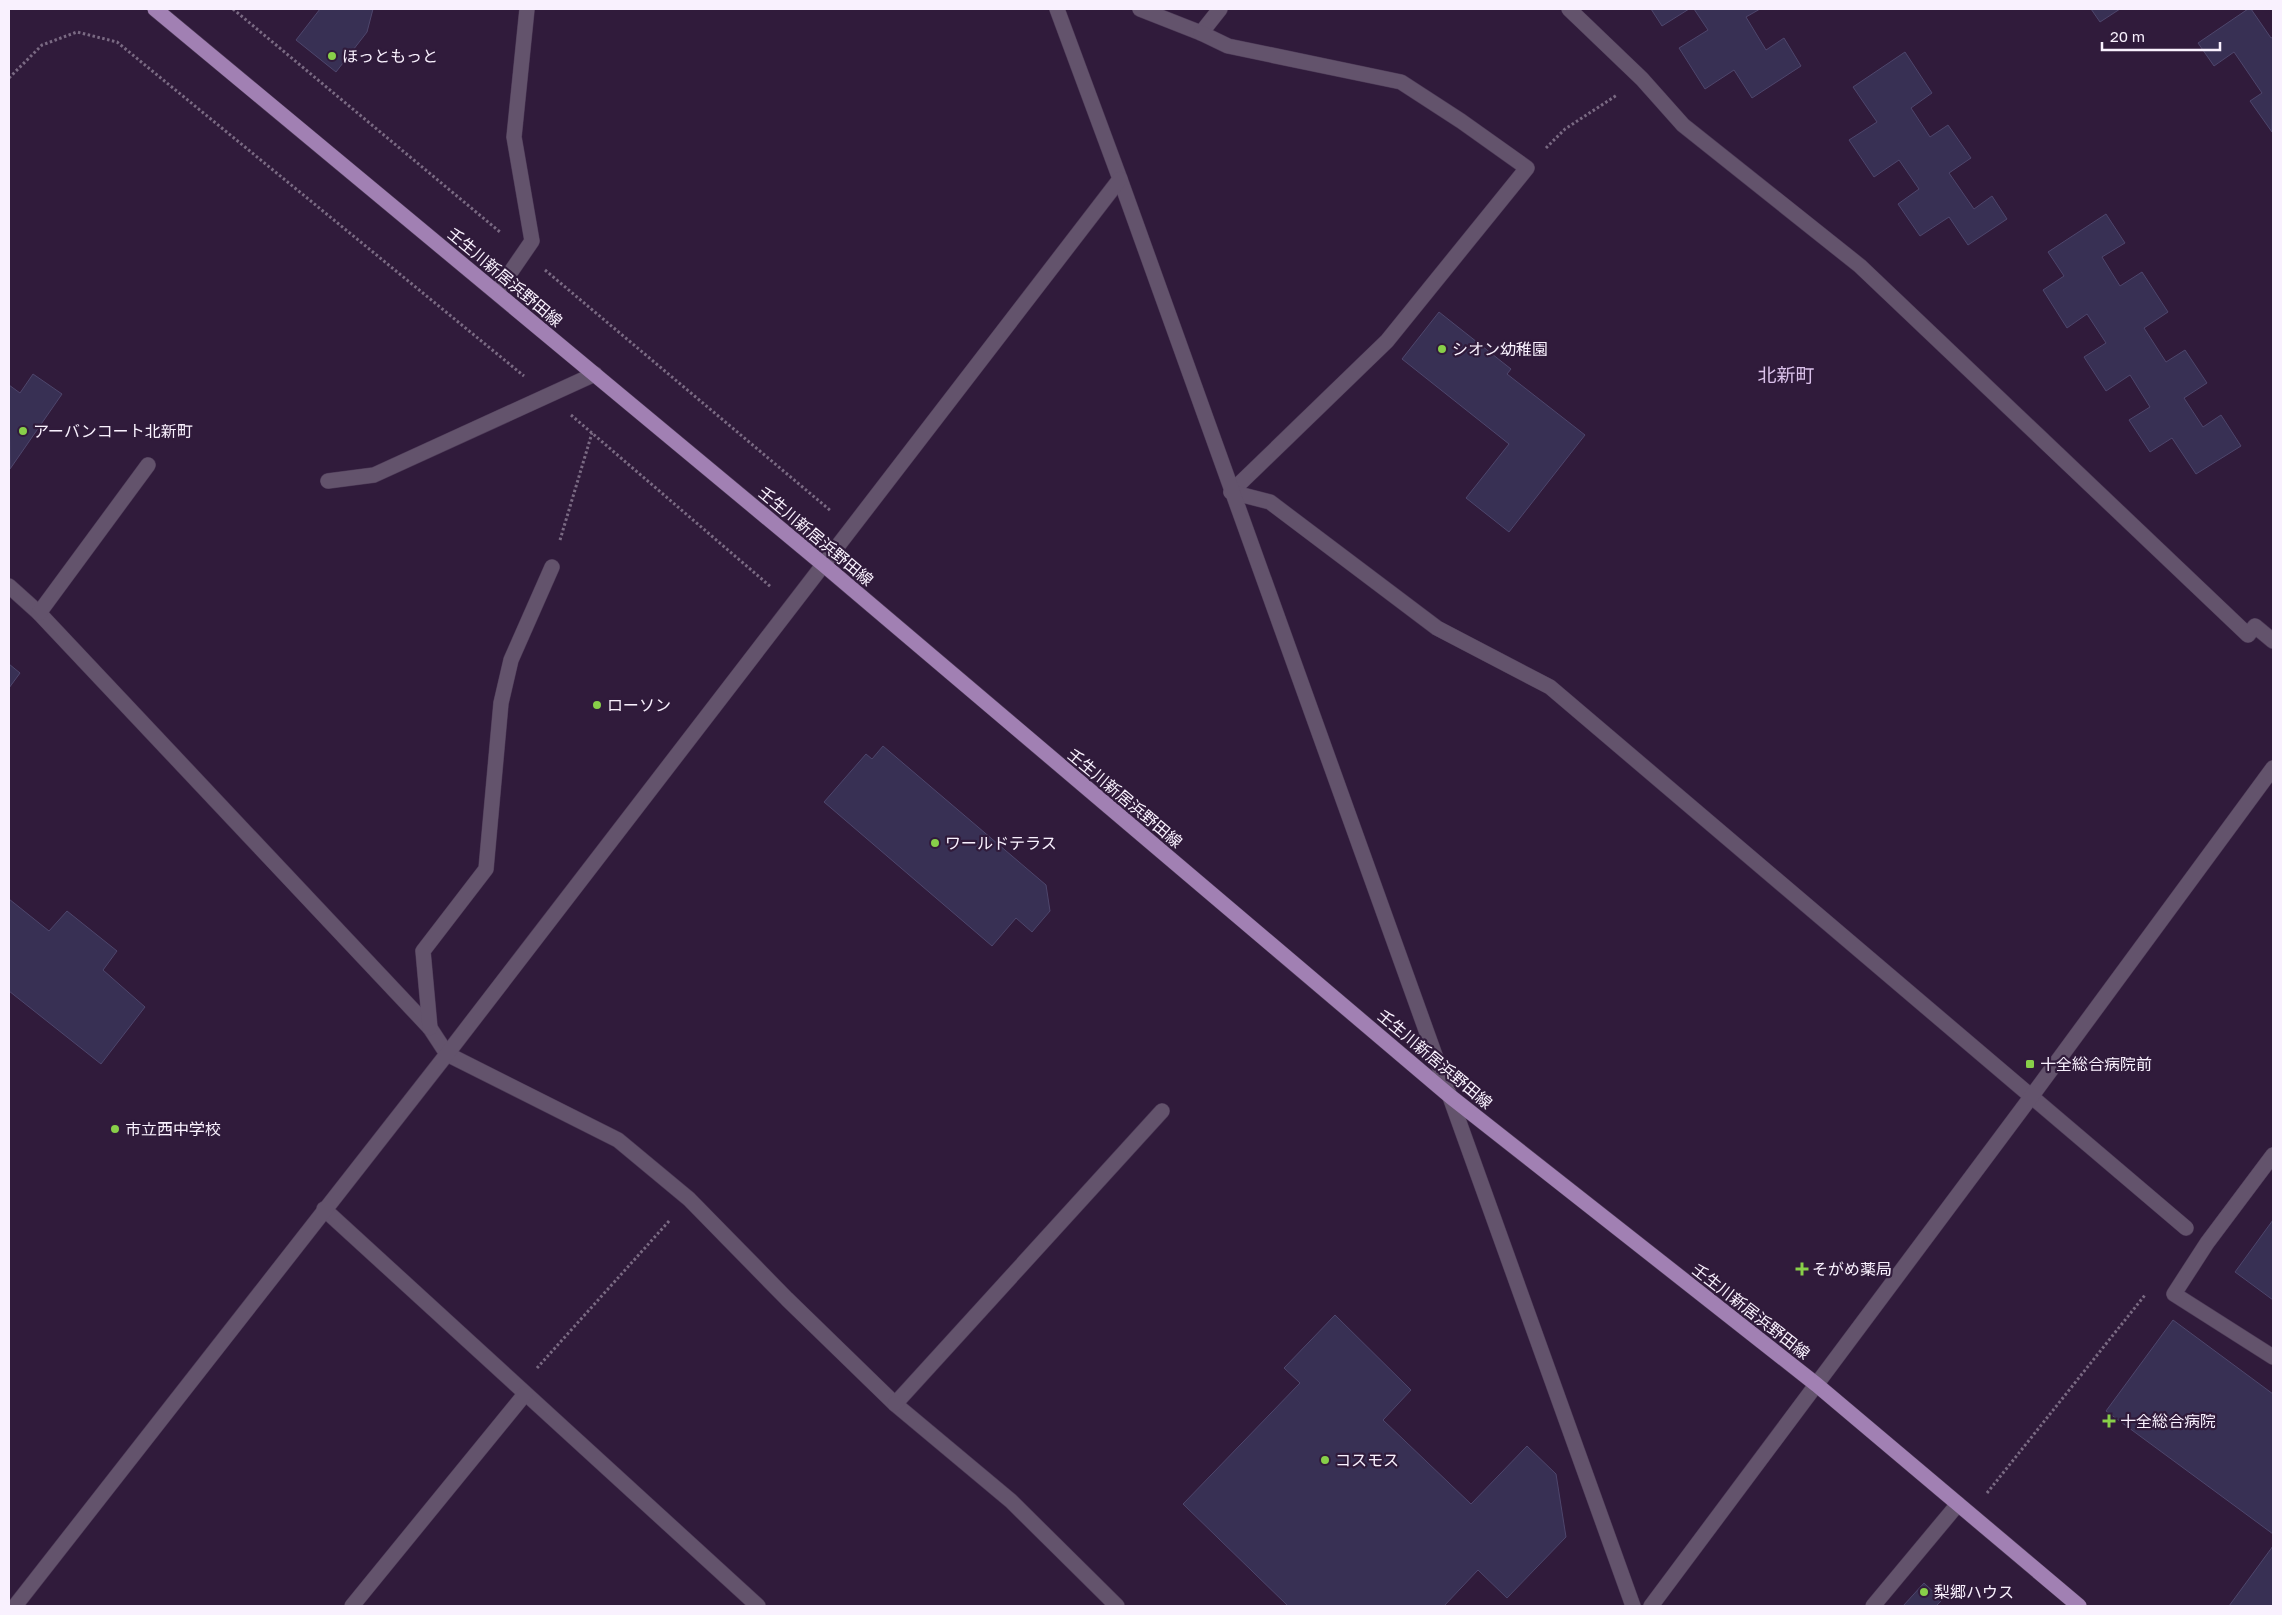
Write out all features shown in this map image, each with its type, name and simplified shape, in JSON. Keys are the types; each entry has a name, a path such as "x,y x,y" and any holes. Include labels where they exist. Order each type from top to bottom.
{"main road":[{"name":"壬生川新居浜野田線","path":"155,9 824,565 1452,1097 1816,1385 2079,1606"}],"street":[{"path":"497,292 532,241 514,137 527,9"},
{"path":"1056,9 1120,179 1231,492 1452,1097 1633,1606"},
{"path":"1140,9 1201,33 1228,46 1401,82 1461,121 1527,168 1387,341 1231,492"},
{"path":"1201,33 1220,9"},
{"path":"1569,9 1642,79 1682,124 1860,266 2248,635 2255,626 2273,641"},
{"path":"15,1606 447,1054 1120,179"},
{"path":"328,481 374,476 595,374"},
{"path":"39,613 148,465"},
{"path":"1231,492 1270,502 1437,628 1550,687 2186,1228"},
{"path":"430,1028 423,951 486,869 501,703 511,660 552,567"},
{"path":"9,586 39,613 430,1028 447,1054 618,1140 689,1200 787,1300 895,1404 1011,1501 1117,1606"},
{"path":"1650,1606 2031,1098 2273,768"},
{"path":"895,1404 1162,1111"},
{"path":"2273,1155 2206,1243 2174,1294 2273,1357"},
{"path":"324,1209 758,1606"},
{"path":"352,1606 525,1394"},
{"path":"1873,1606 1958,1504"}],"path":[{"path":"9,78 42,45 77,32 117,42 548,396 793,606"},
{"path":"1527,168 1565,129 1642,79"},
{"path":"552,567 592,433"},
{"path":"525,1394 530,1376 689,1200"},
{"path":"1970,1514 2146,1294"}],"building":[{"name":"ほっともっと","path":"320,9 373,9 367,32 336,72 296,40"},
{"path":"1651,9 1689,9 1662,26"},
{"path":"1694,9 1760,9 1746,17 1766,50 1784,38 1801,66 1752,98 1734,70 1705,89 1679,48 1708,30"},
{"path":"2091,9 2120,9 2100,22"},
{"path":"2248,9 2251,9 2271,38 2273,37 2272,132 2250,101 2262,93 2234,52 2214,66 2198,43"},
{"path":"1905,52 1932,93 1911,108 1930,137 1948,125 1971,158 1949,173 1974,209 1992,196 2007,219 1968,245 1949,217 1920,236 1898,204 1919,189 1899,160 1874,177 1849,140 1877,122 1853,87"},
{"path":"2106,214 2125,243 2102,257 2120,286 2142,272 2168,312 2144,328 2166,362 2185,350 2207,383 2184,398 2203,427 2221,415 2241,446 2196,474 2172,438 2150,452 2129,420 2150,407 2130,375 2106,391 2084,357 2106,343 2087,314 2067,328 2043,290 2064,276 2048,252"},
{"path":"1439,312 1511,369 1507,374 1585,435 1509,532 1466,498 1509,444 1402,359"},
{"name":"アーバンコート北新町","path":"33,374 62,394 10,469 9,385 20,393"},
{"path":"9,664 20,673 9,688"},
{"name":"ワールドテラス","path":"883,746 1046,885 1050,911 1032,932 1016,918 992,946 824,802 866,754 872,759"},
{"path":"9,899 49,931 67,911 117,951 103,970 145,1007 101,1064 9,991"},
{"path":"2273,1220 2273,1300 2235,1272"},
{"name":"コスモス","path":"1335,1315 1411,1390 1383,1420 1471,1504 1527,1446 1556,1474 1566,1537 1507,1598 1478,1570 1444,1606 1288,1606 1183,1504 1300,1383 1284,1368"},
{"path":"2173,1320 2273,1394 2273,1534 2106,1411"},
{"path":"2273,1546 2273,1606 2229,1606"},
{"name":"梨郷ハウス","path":"1924,1583 1942,1600 1936,1606 1903,1606"}],"place":[{"name":"ほっともっと","path":"332,56"},
{"name":"シオン幼稚園","path":"1442,349"},
{"name":"アーバンコート北新町","path":"23,431"},
{"name":"ローソン","path":"597,705"},
{"name":"ワールドテラス","path":"935,843"},
{"name":"十全総合病院前","path":"2030,1064"},
{"name":"市立西中学校","path":"115,1129"},
{"name":"そがめ薬局","path":"1802,1269"},
{"name":"十全総合病院","path":"2109,1421"},
{"name":"コスモス","path":"1325,1460"},
{"name":"梨郷ハウス","path":"1924,1592"}],"district":[{"name":"北新町","path":"1786,375"}]}
